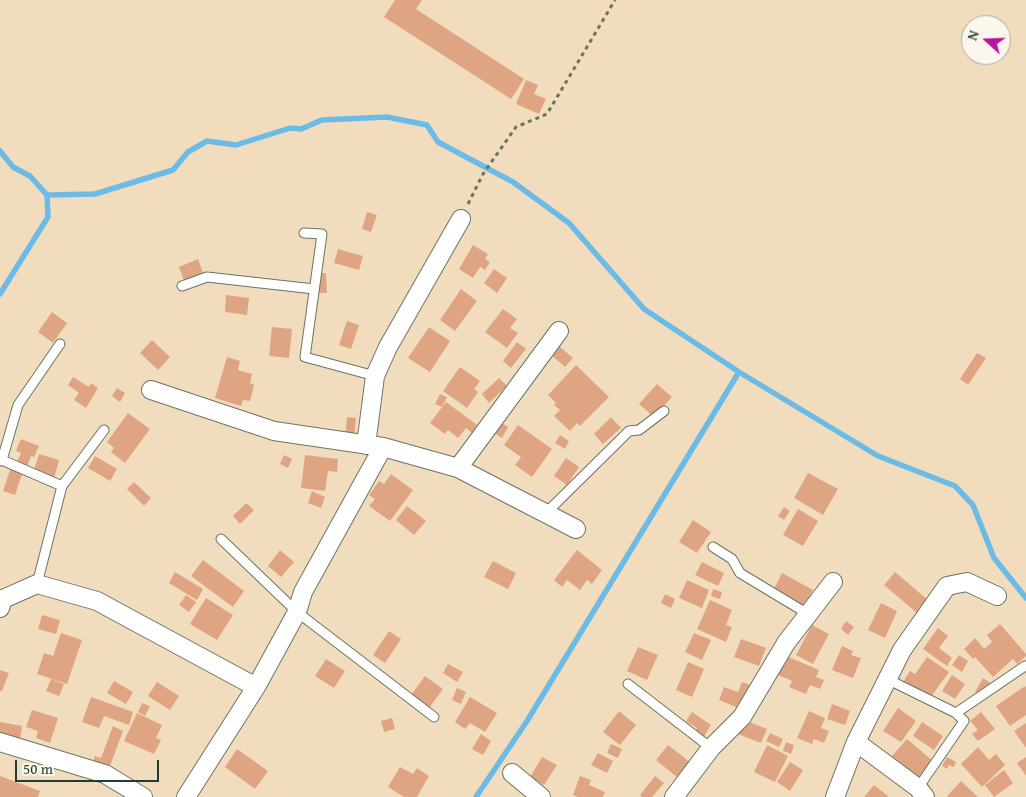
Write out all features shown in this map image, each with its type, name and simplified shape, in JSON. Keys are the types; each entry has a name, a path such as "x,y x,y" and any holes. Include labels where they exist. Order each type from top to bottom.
{"street":[{"path":"186,797 256,687 297,612 303,592 374,446 375,376 388,347 461,219"},
{"path":"458,468 559,331"},
{"path":"151,390 274,431 374,446 458,468 576,529"},
{"path":"674,797 711,748 742,716 786,644 833,582"},
{"path":"835,797 856,742 889,680 902,650 947,586 967,582 997,596"},
{"path":"0,608 3,599 37,584 97,601 256,687"},
{"path":"0,742 105,774 143,797"},
{"path":"856,742 921,793"},
{"path":"512,773 541,797"}],"lane":[{"path":"304,233 322,234 305,357 375,376"},
{"path":"182,286 207,278 314,289"},
{"path":"60,344 18,405 1,460 62,486"},
{"path":"546,514 629,431 639,430 664,411"},
{"path":"37,584 62,486 104,430"},
{"path":"221,539 297,612 434,717"},
{"path":"713,547 732,559 740,573 808,614"},
{"path":"956,714 1025,666"},
{"path":"889,680 956,714 964,721 921,793"},
{"path":"628,684 711,748"}],"path":[{"path":"461,219 483,174 516,127 547,114 614,0"}],"building":[{"path":"395,0 422,0 416,9 524,79 511,99 384,17"},
{"path":"526,80 538,85 534,94 546,99 539,114 516,104"},
{"path":"367,212 377,215 371,232 362,229"},
{"path":"473,245 488,254 485,259 490,262 485,270 480,267 473,278 459,269"},
{"path":"338,249 363,256 359,270 334,263"},
{"path":"198,259 204,276 185,283 179,267"},
{"path":"494,269 507,278 497,293 484,283"},
{"path":"315,273 326,273 327,293 315,293"},
{"path":"461,289 477,301 455,331 440,320"},
{"path":"226,295 249,298 247,315 225,312"},
{"path":"503,309 517,319 510,328 518,333 507,348 485,332"},
{"path":"52,312 67,323 53,343 38,332"},
{"path":"347,321 359,325 351,349 339,345"},
{"path":"272,327 292,329 289,358 269,356"},
{"path":"429,327 450,341 430,372 408,358"},
{"path":"152,340 170,357 158,370 140,353"},
{"path":"517,342 526,349 511,368 503,361"},
{"path":"559,346 573,358 565,367 551,355"},
{"path":"977,353 986,358 968,385 960,379"},
{"path":"227,357 240,361 238,370 252,374 250,383 254,385 250,401 243,400 241,406 215,398"},
{"path":"576,365 609,397 580,426 577,423 570,431 554,416 560,410 554,405 556,403 548,395"},
{"path":"460,367 480,381 474,389 478,392 467,408 443,391"},
{"path":"73,377 89,387 91,383 98,388 86,408 74,400 79,393 68,385"},
{"path":"499,378 507,386 489,403 482,394"},
{"path":"657,384 672,397 654,417 639,404"},
{"path":"117,388 125,393 120,402 112,396"},
{"path":"440,394 447,397 442,407 435,404"},
{"path":"446,402 477,425 472,433 466,428 458,438 448,430 445,434 430,423"},
{"path":"128,413 150,429 125,463 111,452 114,448 107,442"},
{"path":"347,417 356,418 354,440 345,440"},
{"path":"611,417 621,428 603,444 594,434"},
{"path":"500,422 508,427 502,438 493,432"},
{"path":"518,425 552,449 532,477 515,465 521,457 504,445"},
{"path":"560,435 569,441 565,449 555,443"},
{"path":"21,439 39,446 34,457 31,456 27,466 17,462 21,453 16,451"},
{"path":"39,454 59,460 54,479 33,473"},
{"path":"284,455 292,459 288,468 280,464"},
{"path":"305,455 338,459 337,472 328,471 325,491 301,488"},
{"path":"95,456 117,469 110,481 88,468"},
{"path":"566,458 579,467 567,485 554,476"},
{"path":"11,467 23,471 15,495 3,491"},
{"path":"808,473 838,489 823,515 794,498"},
{"path":"391,474 413,490 390,521 369,506 375,499 369,495 379,481 384,484"},
{"path":"134,482 151,498 144,506 127,489"},
{"path":"312,491 325,497 321,508 308,503"},
{"path":"246,503 254,510 240,524 233,516"},
{"path":"407,506 426,521 414,535 396,520"},
{"path":"784,507 790,511 784,520 778,516"},
{"path":"798,509 818,521 803,546 783,535"},
{"path":"693,520 711,532 697,553 679,542"},
{"path":"280,550 294,562 281,577 268,566"},
{"path":"577,550 602,570 592,584 587,580 580,590 567,580 562,587 554,580"},
{"path":"203,560 244,591 233,607 191,576"},
{"path":"493,561 516,573 508,589 484,577"},
{"path":"702,562 724,573 718,586 695,575"},
{"path":"175,572 203,589 197,600 169,583"},
{"path":"895,572 928,600 917,613 884,585"},
{"path":"782,573 813,590 801,611 771,595"},
{"path":"687,580 709,590 702,608 679,598"},
{"path":"713,589 722,592 720,599 711,596"},
{"path":"665,594 675,599 671,608 661,603"},
{"path":"186,595 196,602 189,612 179,605"},
{"path":"206,598 233,615 217,640 190,624"},
{"path":"710,600 732,610 726,625 732,627 726,642 697,629"},
{"path":"881,603 897,611 885,638 868,630"},
{"path":"42,615 60,620 56,634 38,629"},
{"path":"846,621 854,627 848,635 841,629"},
{"path":"1000,624 1026,656 1017,664 1013,659 993,677 975,657 973,659 964,649 975,638 984,649 992,642 987,635"},
{"path":"812,625 829,634 813,664 796,655"},
{"path":"938,628 948,636 939,648 952,658 947,666 923,649"},
{"path":"389,631 401,639 385,663 373,655"},
{"path":"61,633 82,640 67,684 37,674 44,653 53,656"},
{"path":"694,633 711,640 702,660 685,652"},
{"path":"741,639 766,648 759,666 734,657"},
{"path":"842,646 853,651 851,655 861,658 853,678 832,670"},
{"path":"638,647 658,655 647,680 627,671"},
{"path":"959,655 968,661 962,672 952,665"},
{"path":"786,656 819,670 816,677 824,680 820,689 810,685 806,694 789,687 792,681 778,675"},
{"path":"927,657 949,672 928,701 902,684 910,671 915,674"},
{"path":"326,659 345,671 334,688 315,676"},
{"path":"688,662 704,669 692,697 676,690"},
{"path":"448,664 463,672 457,682 443,673"},
{"path":"0,670 9,673 2,691 0,691"},
{"path":"952,675 965,684 955,699 942,691"},
{"path":"425,676 443,689 426,712 408,699"},
{"path":"983,678 992,684 984,697 975,692"},
{"path":"51,679 64,684 59,696 46,691"},
{"path":"114,681 133,692 126,704 107,693"},
{"path":"157,682 179,696 170,710 148,696"},
{"path":"742,682 750,685 741,709 719,700 724,687 738,692"},
{"path":"1025,686 1026,715 1010,726 996,706"},
{"path":"457,688 466,692 461,704 452,700"},
{"path":"91,697 133,712 129,725 104,716 99,728 82,722"},
{"path":"470,697 497,713 485,732 470,723 465,729 455,722"},
{"path":"142,703 150,706 145,716 138,712"},
{"path":"832,704 850,711 845,725 827,719"},
{"path":"898,708 916,721 901,742 883,731"},
{"path":"32,710 58,718 50,743 36,738 38,731 26,727"},
{"path":"619,711 636,725 620,745 603,732"},
{"path":"809,711 825,718 821,728 829,731 824,743 814,739 812,744 797,738"},
{"path":"692,712 711,725 700,743 691,737 697,728 686,721"},
{"path":"981,712 995,729 978,741 972,734 978,730 970,721"},
{"path":"137,713 162,725 156,738 161,740 154,754 124,741"},
{"path":"392,718 395,729 384,732 381,721"},
{"path":"744,720 767,729 761,743 738,734"},
{"path":"0,722 22,726 19,747 0,744"},
{"path":"922,722 943,736 934,750 913,736"},
{"path":"1026,723 1026,748 1014,731"},
{"path":"113,726 123,731 107,774 91,768 95,756 101,758"},
{"path":"770,733 783,739 779,747 766,741"},
{"path":"481,734 491,741 483,755 472,749"},
{"path":"907,739 933,761 917,780 890,758"},
{"path":"786,742 794,745 791,754 783,751"},
{"path":"611,744 622,749 618,758 607,753"},
{"path":"668,745 690,762 678,778 656,760"},
{"path":"767,745 788,756 775,782 754,772"},
{"path":"978,747 989,760 996,754 1005,765 982,787 961,764"},
{"path":"237,749 268,771 255,789 225,767"},
{"path":"598,753 613,761 607,773 591,765"},
{"path":"542,757 557,765 544,785 530,777"},
{"path":"947,757 956,762 954,767 949,765 947,769 942,766"},
{"path":"1026,757 1026,776 1017,763"},
{"path":"790,762 803,770 790,791 777,782"},
{"path":"400,767 413,774 417,768 429,776 417,797 404,797 388,787"},
{"path":"1004,770 1013,783 994,797 985,785"},
{"path":"0,776 40,791 38,797 0,797"},
{"path":"580,776 591,780 589,785 605,792 603,797 578,797 573,795"},
{"path":"655,776 664,783 652,797 642,797 640,795"},
{"path":"961,781 978,797 948,797"},
{"path":"874,785 888,796 864,797"}],"waterway":[{"path":"0,151 13,167 30,176 47,195 95,194 173,170 188,152 207,141 236,145 290,128 301,129 322,120 387,117 427,125 438,142 513,182 569,223 644,309 739,372 878,456 955,486 973,505 994,558 1026,598"},
{"path":"0,294 48,217 47,195"},
{"path":"476,797 527,721 739,372"}]}
